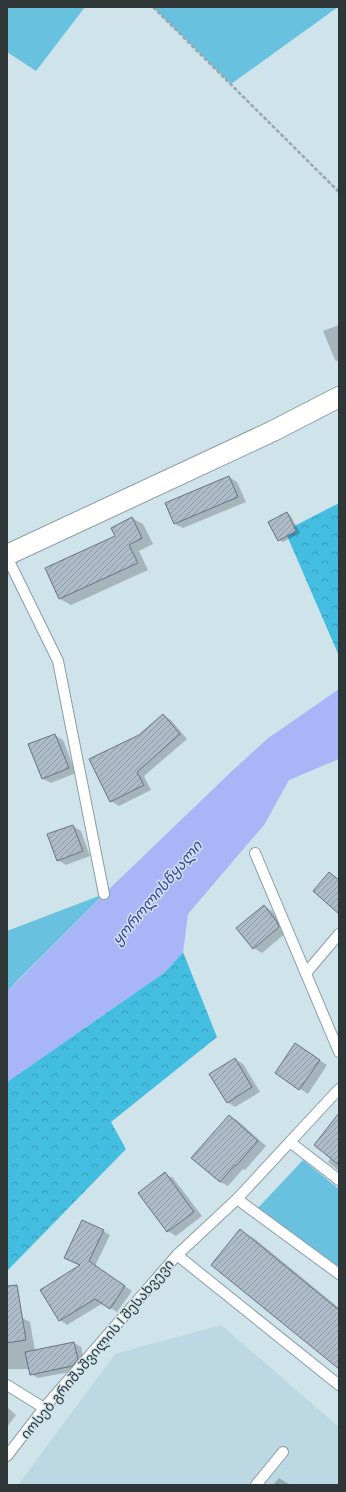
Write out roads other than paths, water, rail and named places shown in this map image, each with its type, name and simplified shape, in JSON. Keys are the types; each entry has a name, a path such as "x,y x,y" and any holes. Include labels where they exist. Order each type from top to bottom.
{"street":[{"path":"7,556 273,431 339,397"}],"lane":[{"path":"7,556 58,661 104,894"},
{"path":"255,853 339,1052"},
{"path":"306,973 339,934"},
{"path":"177,1255 237,1199 339,1089"},
{"path":"290,1142 339,1180"},
{"path":"237,1199 339,1274"},
{"name":"იოსებ გრიშაშვილის I შესახვევი","path":"7,1456 44,1408 177,1255 339,1385"},
{"path":"7,1385 44,1408"},
{"path":"256,1485 283,1452"}],"water":[{"name":"ყოროლისწყალი","path":"339,689 339,759 289,780 264,825 188,914 183,952 165,972 7,1082 7,992 104,894 267,739"}]}
